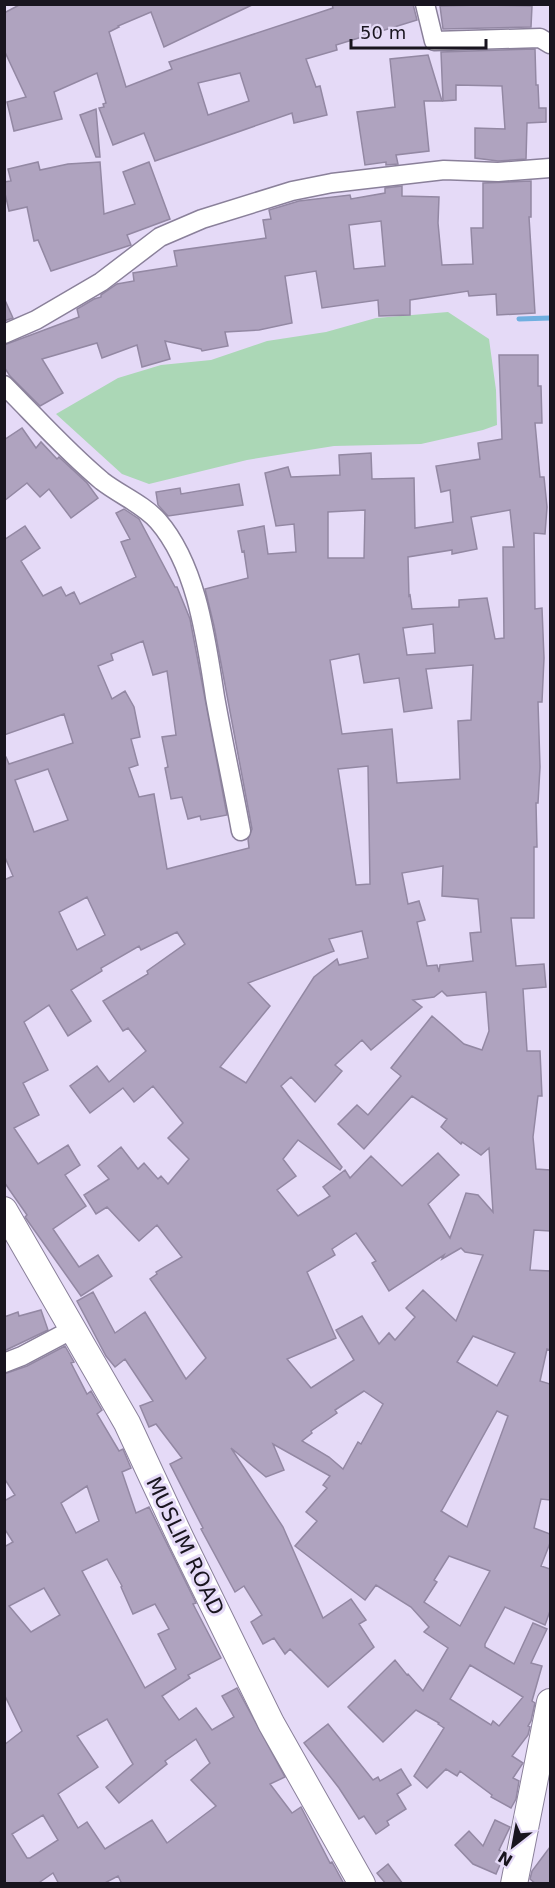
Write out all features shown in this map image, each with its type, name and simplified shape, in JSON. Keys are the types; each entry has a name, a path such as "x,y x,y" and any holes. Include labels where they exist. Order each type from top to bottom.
{"street":[{"path":"425,4 434,41 540,38 550,44"},
{"path":"4,334 36,320 101,282 160,237 202,219 292,191 343,181 444,170 498,172 550,168"},
{"path":"4,385 103,481 148,511 159,522 178,552 187,570 207,640 242,831"},
{"name":"MUSLIM ROAD","path":"4,1210 127,1423 271,1723 362,1884"},
{"path":"4,1363 73,1329"},
{"path":"514,1884 550,1702"}],"green space":[{"path":"448,312 489,339 496,390 497,425 421,444 334,446 247,460 149,484 122,474 56,414 118,378 161,365 211,360 267,341 326,332 376,318"}],"building":[{"path":"21,4 254,4 164,47 151,12 118,26 109,32 126,87 172,69 169,62 333,8 332,4 413,4 417,20 336,45 337,50 306,59 316,87 320,86 327,115 294,123 292,113 155,161 144,133 113,145 99,108 104,107 103,104 106,103 97,73 54,92 62,119 14,131 7,102 26,97 4,50 4,13","holes":["240,73 249,101 208,115 198,83"]},
{"path":"440,6 532,6 531,27 443,29"},
{"path":"535,49 539,108 546,108 546,122 527,123 526,159 498,161 475,158 475,128 505,129 502,86 456,85 456,100 443,101 441,52"},
{"path":"428,55 442,101 424,101 429,151 396,155 398,164 386,165 386,162 365,165 357,112 395,107 390,59"},
{"path":"96,109 100,157 96,157 80,115"},
{"path":"38,162 40,170 68,164 100,162 104,214 135,204 123,172 149,162 170,219 127,235 131,245 51,271 38,240 34,241 27,207 9,211 4,189 4,182 11,181 8,169"},
{"path":"531,181 531,217 529,217 535,313 497,315 496,294 469,296 468,291 410,300 410,315 379,316 378,300 322,308 316,271 285,276 292,323 259,330 225,332 228,346 202,351 165,341 170,359 142,367 137,345 102,358 97,343 42,359 63,393 40,406 4,367 4,345 79,317 77,309 101,297 117,284 134,281 133,273 177,266 174,251 266,238 263,220 271,219 269,210 299,201 350,195 351,199 385,193 385,188 402,186 402,196 439,197 438,223 442,265 473,264 471,228 483,228 483,183","holes":["381,221 385,266 354,269 349,225"]},
{"path":"4,298 13,318 4,321"},
{"path":"499,355 538,355 538,386 541,386 542,423 535,423 540,477 544,477 547,507 545,534 534,533 535,609 542,608 544,658 542,702 538,702 540,767 538,803 536,803 537,847 534,847 534,918 511,918 516,966 544,964 546,987 523,989 527,1051 540,1051 542,1096 538,1096 533,1137 536,1169 550,1170 550,1231 534,1230 530,1270 550,1271 550,1350 547,1349 540,1381 550,1384 550,1500 541,1499 534,1528 550,1534 550,1543 541,1566 550,1569 550,1611 545,1625 505,1607 485,1644 485,1647 514,1664 533,1623 547,1629 531,1663 542,1666 532,1701 535,1703 528,1726 530,1727 528,1735 512,1756 523,1763 513,1778 519,1781 516,1799 511,1808 491,1797 492,1795 460,1771 457,1776 446,1769 427,1788 414,1776 444,1728 439,1723 416,1710 383,1742 348,1707 395,1660 423,1691 448,1648 424,1632 429,1627 411,1607 376,1585 365,1600 295,1546 317,1521 306,1512 327,1488 323,1485 330,1476 273,1444 284,1470 266,1477 231,1448 283,1527 323,1618 351,1599 366,1620 359,1624 374,1647 328,1687 290,1649 285,1654 274,1638 263,1644 251,1622 262,1615 244,1586 235,1592 170,1464 182,1458 156,1424 149,1427 140,1406 153,1401 125,1359 115,1367 106,1356 77,1301 93,1292 115,1333 145,1312 186,1379 206,1358 150,1279 157,1274 156,1272 182,1257 157,1225 139,1241 107,1207 96,1214 84,1195 109,1179 98,1166 121,1147 138,1169 144,1163 158,1179 161,1176 168,1184 189,1159 168,1138 183,1123 153,1086 134,1102 123,1088 90,1113 70,1086 97,1066 109,1082 146,1051 128,1028 123,1031 103,1001 148,974 147,971 185,944 177,932 141,950 139,946 101,968 102,971 71,990 91,1021 68,1036 49,1005 24,1022 48,1070 23,1083 39,1115 14,1128 38,1164 68,1145 80,1165 65,1175 86,1206 53,1229 79,1267 98,1255 112,1276 81,1296 25,1217 27,1215 4,1182 4,880 13,876 4,855 4,757 9,764 73,743 64,714 4,735 4,540 25,526 40,548 21,561 43,596 61,587 66,596 74,592 80,604 136,577 121,542 130,539 116,513 124,509 139,519 177,587 190,619 227,815 201,820 200,816 188,819 182,797 171,799 162,737 176,735 167,671 153,675 143,641 111,654 113,660 98,666 112,699 125,691 134,707 140,737 131,739 138,765 129,768 139,797 154,794 167,869 249,848 248,839 252,829 205,589 248,578 238,531 264,526 268,554 296,552 294,524 276,526 265,473 288,467 291,477 340,475 339,455 371,453 372,479 414,478 415,528 453,522 450,490 441,492 436,466 480,459 478,443 502,439","holes":["365,510 364,558 328,558 328,512","510,510 514,547 503,547 504,638 495,639 487,598 459,600 459,607 412,609 409,596 408,557 452,550 452,554 477,549 471,517","433,624 435,653 407,655 403,628","359,654 364,683 399,678 404,712 432,708 426,669 473,665 471,720 458,721 460,779 397,783 392,729 342,734 330,660","368,766 370,884 356,885 338,769","48,769 68,820 34,832 15,780","443,866 442,896 478,899 481,932 470,933 473,961 440,965 439,972 437,965 427,966 417,922 425,920 419,901 408,904 402,873","87,897 105,935 77,950 59,912","362,931 368,958 339,965 337,959 314,977 246,1083 220,1067 270,1006 248,983 334,951 329,939","442,991 447,996 486,992 489,1031 482,1050 464,1044 432,1016 391,1068 401,1076 368,1115 357,1105 338,1124 364,1149 412,1096 447,1119 441,1127 461,1144 462,1142 481,1155 489,1148 493,1212 478,1195 466,1193 450,1238 428,1204 459,1175 438,1153 402,1186 371,1156 350,1178 345,1170 323,1187 330,1196 298,1216 277,1190 296,1176 283,1159 298,1140 340,1170 342,1167 281,1086 291,1077 315,1102 342,1071 335,1065 362,1040 371,1050 422,1007 413,1000 434,997","356,1233 376,1261 372,1263 389,1291 444,1255 442,1259 461,1248 465,1252 483,1255 456,1321 423,1290 406,1308 415,1317 395,1340 389,1333 379,1344 362,1316 336,1330 354,1360 311,1388 287,1359 336,1338 307,1272 335,1255 332,1249","473,1336 515,1353 497,1386 457,1362","364,1391 383,1404 361,1444 358,1442 343,1469 329,1457 302,1441 312,1433 311,1431 337,1413 335,1410","497,1411 508,1416 467,1527 441,1511","449,1556 490,1571 460,1626 424,1602 437,1582 434,1580","470,1665 523,1697 499,1726 493,1721 491,1725 450,1699"]},
{"path":"22,428 36,448 41,442 57,459 59,457 87,483 98,498 71,518 49,489 40,497 27,483 4,501 4,440"},
{"path":"239,484 243,505 168,516 158,505 156,492 180,488 181,494"},
{"path":"41,1310 48,1330 4,1351 4,1317 18,1312 19,1316"},
{"path":"65,1346 87,1394 91,1391 102,1410 97,1414 119,1451 123,1449 131,1468 122,1472 136,1513 149,1507 196,1603 193,1604 221,1658 188,1675 190,1678 162,1696 179,1720 196,1708 212,1730 234,1717 222,1696 237,1688 285,1777 270,1784 292,1813 301,1807 330,1863 332,1862 344,1884 122,1884 118,1876 103,1884 59,1884 53,1873 37,1884 4,1884 4,1745 22,1731 4,1694 4,1547 13,1542 4,1528 4,1501 15,1495 4,1478 4,1374 27,1366","holes":["87,1486 99,1521 76,1533 61,1503","107,1559 122,1586 133,1614 155,1604 169,1629 158,1634 176,1669 145,1688 82,1571","44,1588 60,1615 31,1632 9,1606","107,1719 133,1764 106,1787 119,1803 167,1764 165,1761 196,1739 210,1763 191,1780 216,1806 167,1843 152,1820 105,1849 87,1822 78,1828 58,1794 98,1767 77,1736","43,1815 58,1840 27,1858 12,1834"]},
{"path":"328,1724 373,1780 378,1777 380,1781 401,1769 411,1785 397,1794 406,1809 387,1821 389,1825 376,1834 364,1816 359,1819 339,1788 304,1743"},
{"path":"495,1820 510,1827 499,1850 505,1853 496,1874 473,1864 455,1845 469,1831 483,1846"},
{"path":"550,1847 550,1884 536,1884 530,1879 532,1871"},
{"path":"388,1864 403,1884 386,1884 377,1873"}],"waterway":[{"path":"519,319 550,318"}]}
